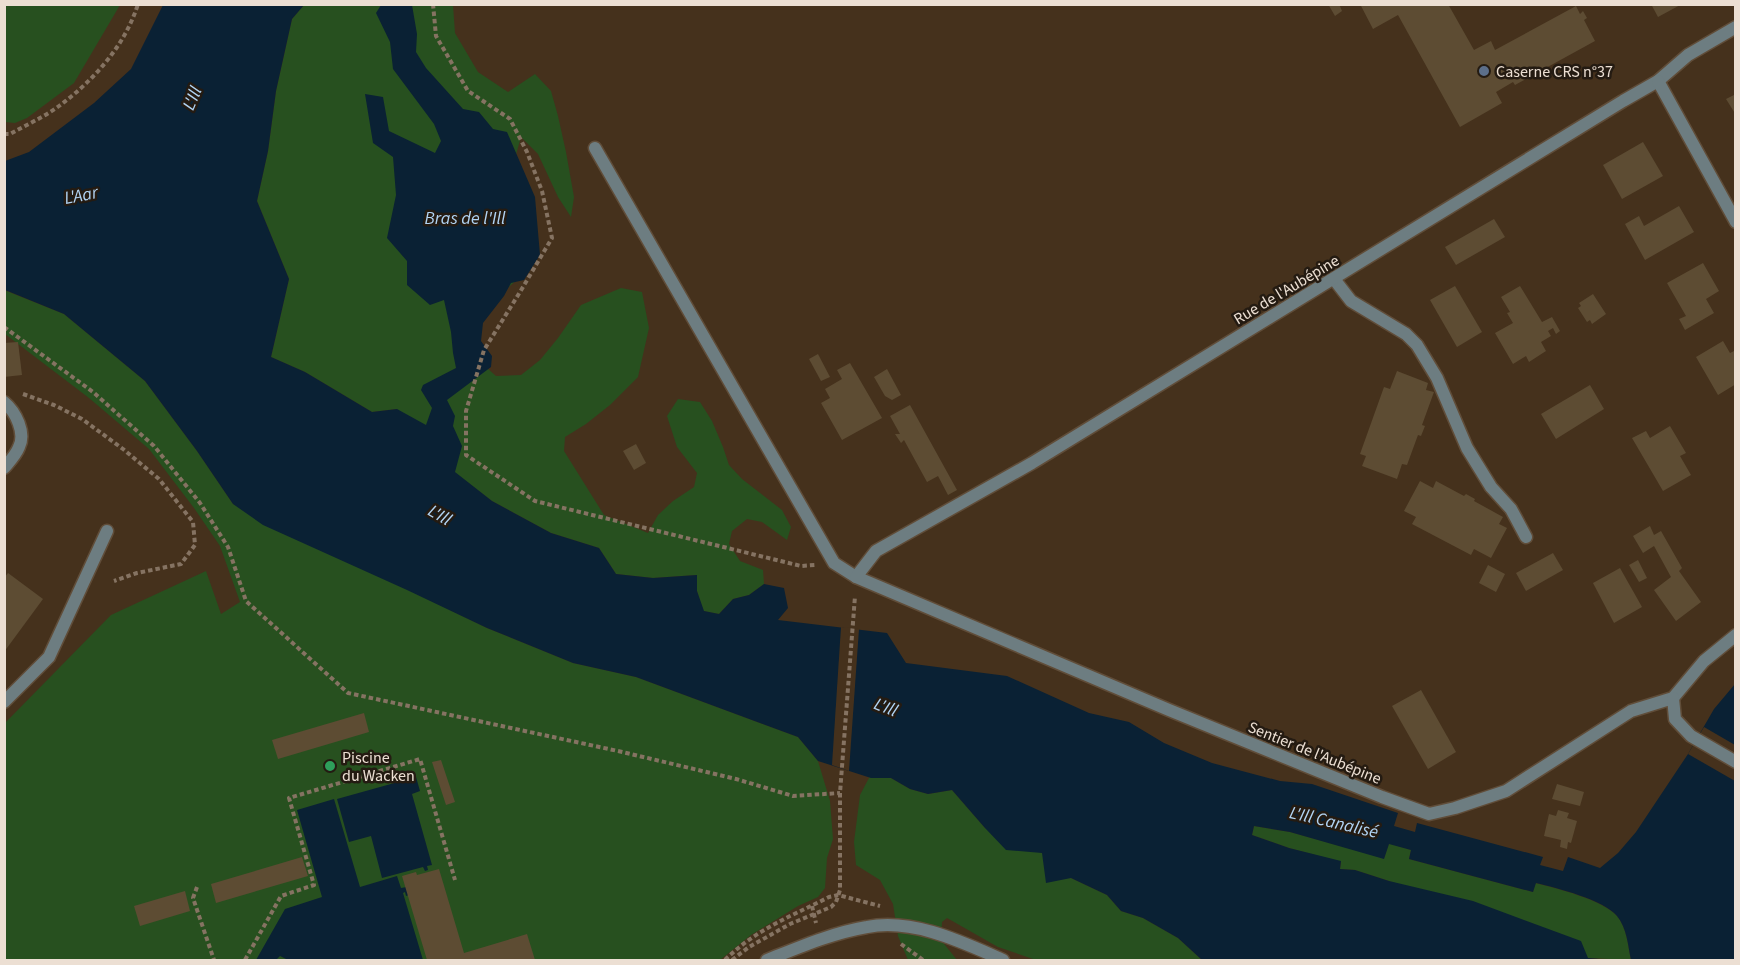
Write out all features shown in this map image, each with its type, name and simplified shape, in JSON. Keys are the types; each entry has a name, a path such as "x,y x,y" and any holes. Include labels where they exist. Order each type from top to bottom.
{"street":[{"name":"Rue de l'Aubépine","path":"856,577 876,551 1032,463 1334,279 1658,81 1688,55 1736,27"},
{"path":"1658,81 1736,222"},
{"path":"594,148 834,563"},
{"path":"1334,279 1351,301 1406,334 1417,345 1437,378 1467,447 1491,487 1512,509 1526,537"},
{"path":"4,468 20,446 20,423 11,408 9,398"},
{"path":"4,702 49,657 106,531"},
{"name":"Sentier de l'Aubépine","path":"834,563 856,577 1169,710 1429,814 1506,791 1631,711 1673,698"},
{"path":"1736,635 1704,661 1673,698 1675,719 1691,736 1736,762"},
{"path":"767,960 821,939 880,926 908,927 952,938 998,959"}],"path":[{"path":"4,134 10,134 57,107 99,70 127,31 138,4"},
{"path":"433,4 436,36 468,91 510,119 527,152 542,191 552,238 483,350 466,411 466,455 536,501 801,566 834,563"},
{"path":"4,327 93,392 154,446 200,503 228,547 246,601 348,693 618,751 736,779 793,796 840,793"},
{"path":"9,398 22,394 54,405 82,419 159,479 193,522 195,545 181,564 137,573 114,581"},
{"path":"732,960 749,947 790,924 831,907 836,902 840,890 840,793 855,598"},
{"path":"245,960 281,896 314,885 289,798 420,759 455,880"},
{"path":"197,887 193,898 214,960"},
{"path":"725,960 768,927 829,897 838,895"}],"green space":[{"path":"5,4 120,5 74,83 27,118 15,123 5,122"},
{"path":"304,5 453,5 455,33 478,72 508,92 535,74 551,91 574,197 571,217 558,197 538,154 521,137 513,165 531,267 482,311 477,359 496,376 521,375 540,360 581,305 621,288 642,292 649,328 638,377 610,405 565,437 564,451 604,515 648,533 658,515 673,501 694,487 697,473 677,447 667,416 678,399 700,402 712,421 729,465 742,479 782,510 791,527 787,540 762,522 747,519 732,531 729,544 740,561 763,570 764,584 749,595 733,599 719,614 703,611 697,591 697,575 653,578 616,574 599,548 551,533 492,501 434,457 397,409 372,412 305,372 271,357 289,279 257,201 268,151 276,91 292,19"},
{"name":"Piscine du Wacken","path":"4,290 64,314 145,381 233,504 487,628 573,663 636,677 798,737 818,761 830,801 833,839 827,858 825,888 818,897 798,906 751,935 720,960 5,960 5,723 111,615 206,571 221,614 240,602 220,546 149,449 89,398 5,334"},
{"path":"870,776 891,778 910,789 928,794 952,790 985,828 1042,853 1071,878 1107,895 1121,911 1143,918 1178,938 1202,960 1036,960 998,947 947,918 942,922 941,940 957,960 908,960 898,936 893,904 880,880 856,865 854,842 860,795"},
{"path":"1254,826 1290,832 1384,858 1389,843 1411,850 1409,859 1533,892 1535,883 1579,895 1601,905 1617,916 1625,932 1631,960 1588,958 1389,881 1355,870 1340,869 1341,862 1252,835"}],"water":[{"path":"163,5 304,5 292,19 276,91 268,151 257,201 289,279 271,357 305,372 372,412 397,409 426,425 432,408 421,390 423,385 456,368 444,300 430,305 407,285 407,261 387,238 396,195 393,157 373,143 365,94 383,97 389,131 435,153 441,141 434,124 393,69 390,42 376,13 381,5 412,5 417,34 416,52 426,68 463,109 479,112 493,129 507,132 535,197 540,255 524,280 511,283 483,323 481,341 492,356 491,367 447,400 455,416 453,426 462,446 455,472 492,501 551,533 599,548 616,574 653,578 697,575 697,591 704,611 719,614 733,599 749,595 764,584 784,588 788,608 778,620 887,633 906,663 1007,676 1089,713 1129,722 1164,743 1212,763 1280,781 1312,784 1398,813 1394,826 1415,832 1417,823 1543,857 1540,865 1563,871 1568,857 1600,868 1618,853 1636,832 1688,754 1714,709 1735,684 1735,960 1631,960 1625,932 1617,916 1611,910 1580,895 1536,883 1533,892 1409,859 1411,850 1389,844 1384,859 1290,832 1254,826 1252,835 1289,848 1341,861 1340,869 1355,870 1389,881 1473,901 1581,941 1588,958 1611,960 1202,960 1178,938 1143,918 1121,911 1107,895 1071,878 1046,883 1042,853 1006,850 952,790 928,794 910,789 891,778 871,778 818,761 798,737 636,677 573,663 487,628 263,525 233,504 145,381 64,314 5,290 5,161 29,152 94,103 131,69"},
{"path":"416,777 420,791 412,794 432,865 427,866 428,870 425,871 423,867 382,878 371,836 349,842 337,799"},
{"path":"334,799 360,887 397,876 401,888 407,887 409,895 406,896 405,892 403,893 423,960 288,960 280,956 276,960 256,960 285,909 322,897 297,810"}],"pier":[{"path":"841,627 859,629 849,771 832,765"},
{"path":"1704,727 1735,745 1735,781 1688,754"}],"building":[{"path":"1328,4 1339,4 1342,11 1335,16"},
{"name":"Caserne CRS n°37","path":"1360,4 1448,4 1474,50 1491,41 1495,50 1576,6 1580,14 1583,11 1587,18 1584,20 1595,41 1515,85 1513,82 1496,92 1502,103 1460,127 1398,15 1373,29"},
{"path":"1651,4 1682,4 1658,17"},
{"path":"1736,94 1736,115 1726,99"},
{"path":"1643,142 1663,176 1622,199 1603,165"},
{"path":"1679,206 1694,232 1645,260 1625,224 1639,216 1644,226"},
{"path":"1494,219 1505,237 1456,265 1445,247"},
{"path":"1703,263 1719,291 1706,299 1714,313 1685,330 1679,319 1686,316 1667,283"},
{"path":"1455,286 1482,332 1457,347 1430,300"},
{"path":"1520,286 1542,322 1552,317 1560,331 1556,334 1553,328 1548,331 1551,336 1541,342 1546,351 1529,362 1526,356 1513,364 1495,333 1513,323 1507,313 1510,312 1501,297"},
{"path":"1593,294 1606,314 1592,324 1590,320 1587,322 1578,308 1581,306 1579,303"},
{"path":"1723,341 1730,353 1736,350 1736,384 1718,395 1696,357"},
{"path":"18,342 22,375 4,377 4,343"},
{"path":"818,354 830,377 821,381 809,359"},
{"path":"850,363 882,418 842,440 821,403 830,398 825,389 842,379 837,370"},
{"path":"887,369 901,395 892,400 885,396 874,377"},
{"path":"1397,371 1428,383 1426,390 1434,392 1422,425 1425,426 1421,436 1418,435 1407,465 1402,464 1397,479 1362,466 1366,456 1360,454 1384,387 1390,389"},
{"path":"1590,385 1604,409 1556,439 1541,414"},
{"path":"910,405 957,490 948,495 938,476 927,482 904,440 901,443 895,434 900,434 890,416"},
{"path":"1670,426 1686,453 1680,456 1691,475 1663,491 1632,438 1646,431 1650,438"},
{"path":"636,444 646,463 634,470 623,451"},
{"path":"1420,481 1433,488 1436,481 1464,496 1466,494 1503,517 1499,524 1507,528 1491,558 1474,549 1471,555 1412,524 1416,517 1404,511"},
{"path":"1650,526 1654,535 1661,531 1682,568 1679,571 1701,602 1676,621 1654,590 1671,577 1654,546 1643,553 1633,536"},
{"path":"1553,553 1563,570 1526,591 1516,573"},
{"path":"1638,560 1647,578 1639,582 1629,565"},
{"path":"1488,565 1505,574 1496,592 1479,583"},
{"path":"1620,568 1642,607 1614,623 1593,583"},
{"path":"8,573 43,599 4,652 4,578"},
{"path":"1421,690 1456,752 1428,769 1392,706"},
{"path":"364,713 369,732 278,759 272,740"},
{"path":"441,760 455,802 446,805 432,762"},
{"path":"1557,784 1584,792 1580,806 1552,799"},
{"path":"1558,810 1569,813 1567,818 1577,821 1567,849 1560,847 1561,840 1544,836 1549,814 1556,816"},
{"path":"302,857 308,876 216,903 211,884"},
{"path":"439,869 464,953 527,934 535,960 427,960 402,876 416,872 417,875"},
{"path":"185,891 190,911 140,926 134,906"}],"place":[{"name":"Caserne CRS n°37","path":"1484,71"},
{"name":"Piscine du Wacken","path":"330,766"}],"water label":[{"name":"L'Ill","path":"192,98"},
{"name":"L'Aar","path":"81,195"},
{"name":"Bras de l'Ill","path":"465,218"},
{"name":"L'Ill","path":"440,515"},
{"name":"L'Ill","path":"886,707"},
{"name":"L'Ill Canalisé","path":"1334,822"}]}
